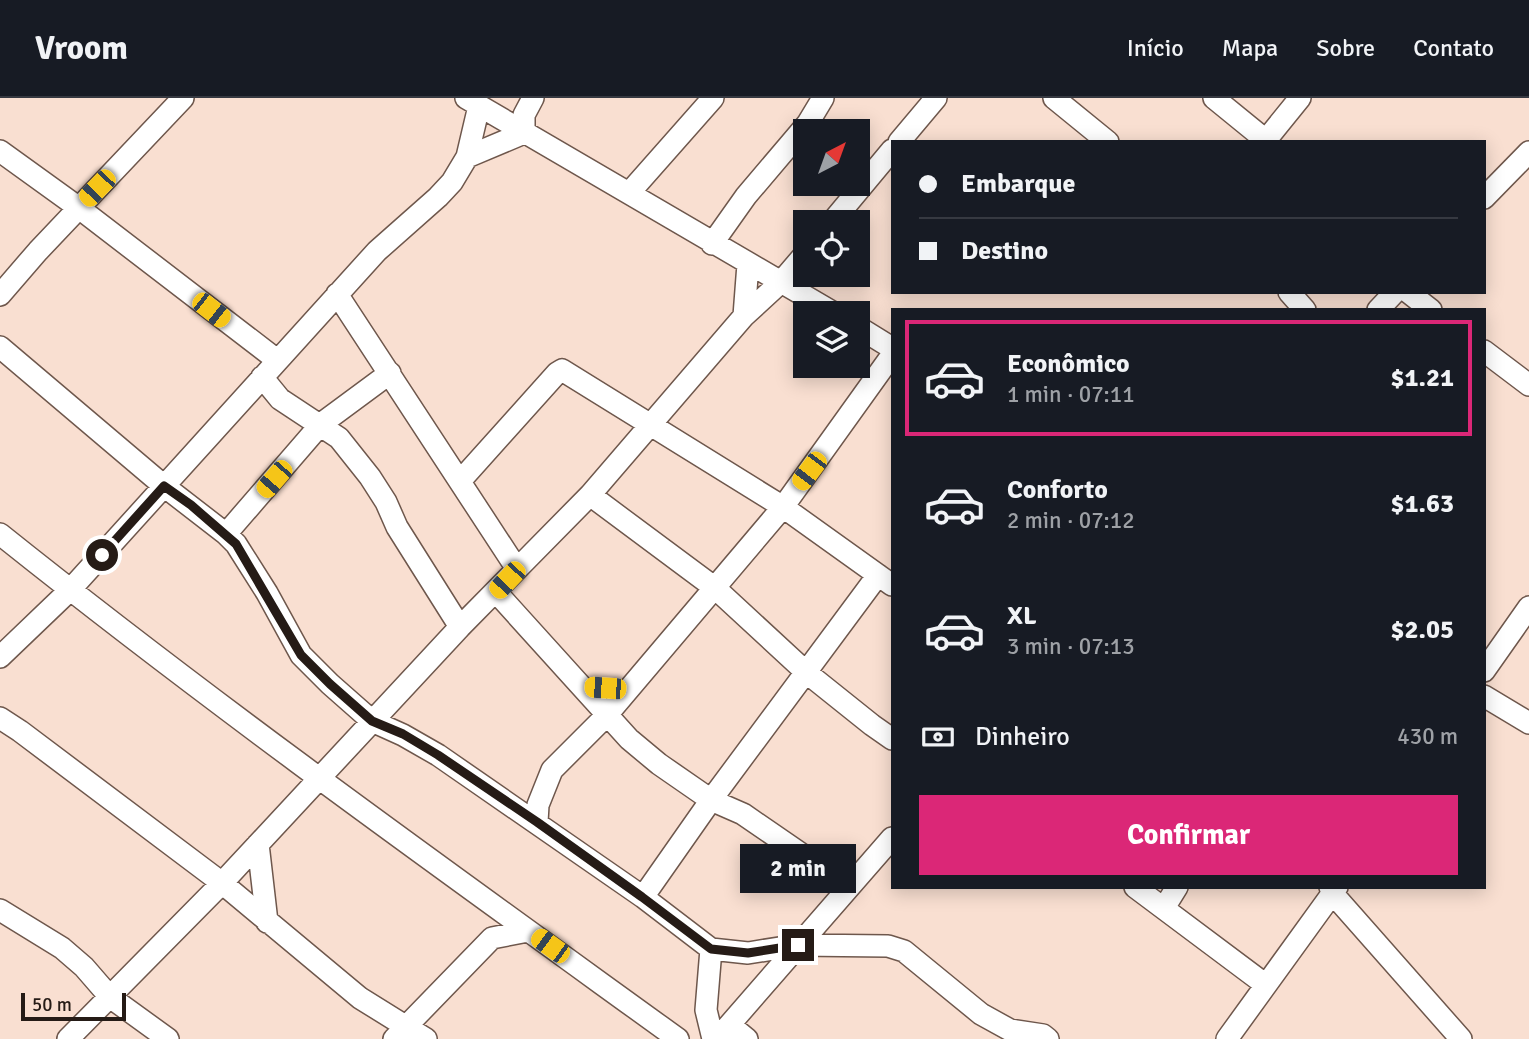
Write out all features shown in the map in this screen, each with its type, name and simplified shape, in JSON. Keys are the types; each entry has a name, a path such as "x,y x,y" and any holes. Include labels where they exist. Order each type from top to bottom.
{"street":[{"path":"0,295 183,98"},
{"path":"524,133 524,115 533,98"},
{"path":"630,192 713,98"},
{"path":"712,244 746,195 808,123 823,98"},
{"path":"901,140 936,98"},
{"path":"1054,98 1106,140"},
{"path":"1214,98 1266,140"},
{"path":"1268,140 1300,98"},
{"path":"0,657 70,590 377,251 452,182 467,157 472,102 813,301"},
{"path":"467,157 524,133"},
{"path":"0,151 277,360"},
{"path":"842,210 891,151"},
{"path":"1486,196 1529,152"},
{"path":"744,316 748,264"},
{"path":"68,1039 222,883 460,627 590,495 744,316 793,268"},
{"path":"337,294 517,569"},
{"path":"1291,294 1303,308"},
{"path":"1380,308 1393,294"},
{"path":"1411,294 1428,308"},
{"path":"870,334 891,347"},
{"path":"0,347 236,544 301,655 372,721 403,734 438,755 537,822 711,949 748,953 798,945 888,946 904,951 981,1014 1010,1030 1043,1035 1048,1039"},
{"path":"1486,353 1529,385"},
{"path":"537,822 538,805 552,771 606,716 783,507 891,356"},
{"path":"461,480 562,370 783,507 885,580 807,673 642,897"},
{"path":"226,534 321,424 390,373"},
{"path":"262,377 280,399 321,424 338,438 370,477 386,502 397,527 460,627"},
{"path":"590,495 715,588 807,673 872,726 891,737"},
{"path":"0,534 70,590 528,931 678,1039"},
{"path":"496,592 629,739 659,764 711,800 743,814 849,887"},
{"path":"1486,668 1529,607"},
{"path":"583,687 627,690"},
{"path":"1486,697 1529,723"},
{"path":"0,718 20,730 222,883 360,998 384,1014 401,1032 426,1039"},
{"path":"720,1034 891,839"},
{"path":"258,844 267,922"},
{"path":"1138,889 1266,985"},
{"path":"1164,908 1176,889"},
{"path":"1227,1039 1334,889 1461,1039"},
{"path":"492,938 493,904"},
{"path":"0,910 62,948 84,967 110,997 168,1039"},
{"path":"401,1032 492,938 528,931"},
{"path":"711,949 706,1010 720,1034 747,1039"}],"route":[{"path":"102,555 164,486 191,505 236,544 301,655 372,721 403,734 438,755 537,822 711,949 728,953 748,953 798,945"}]}
